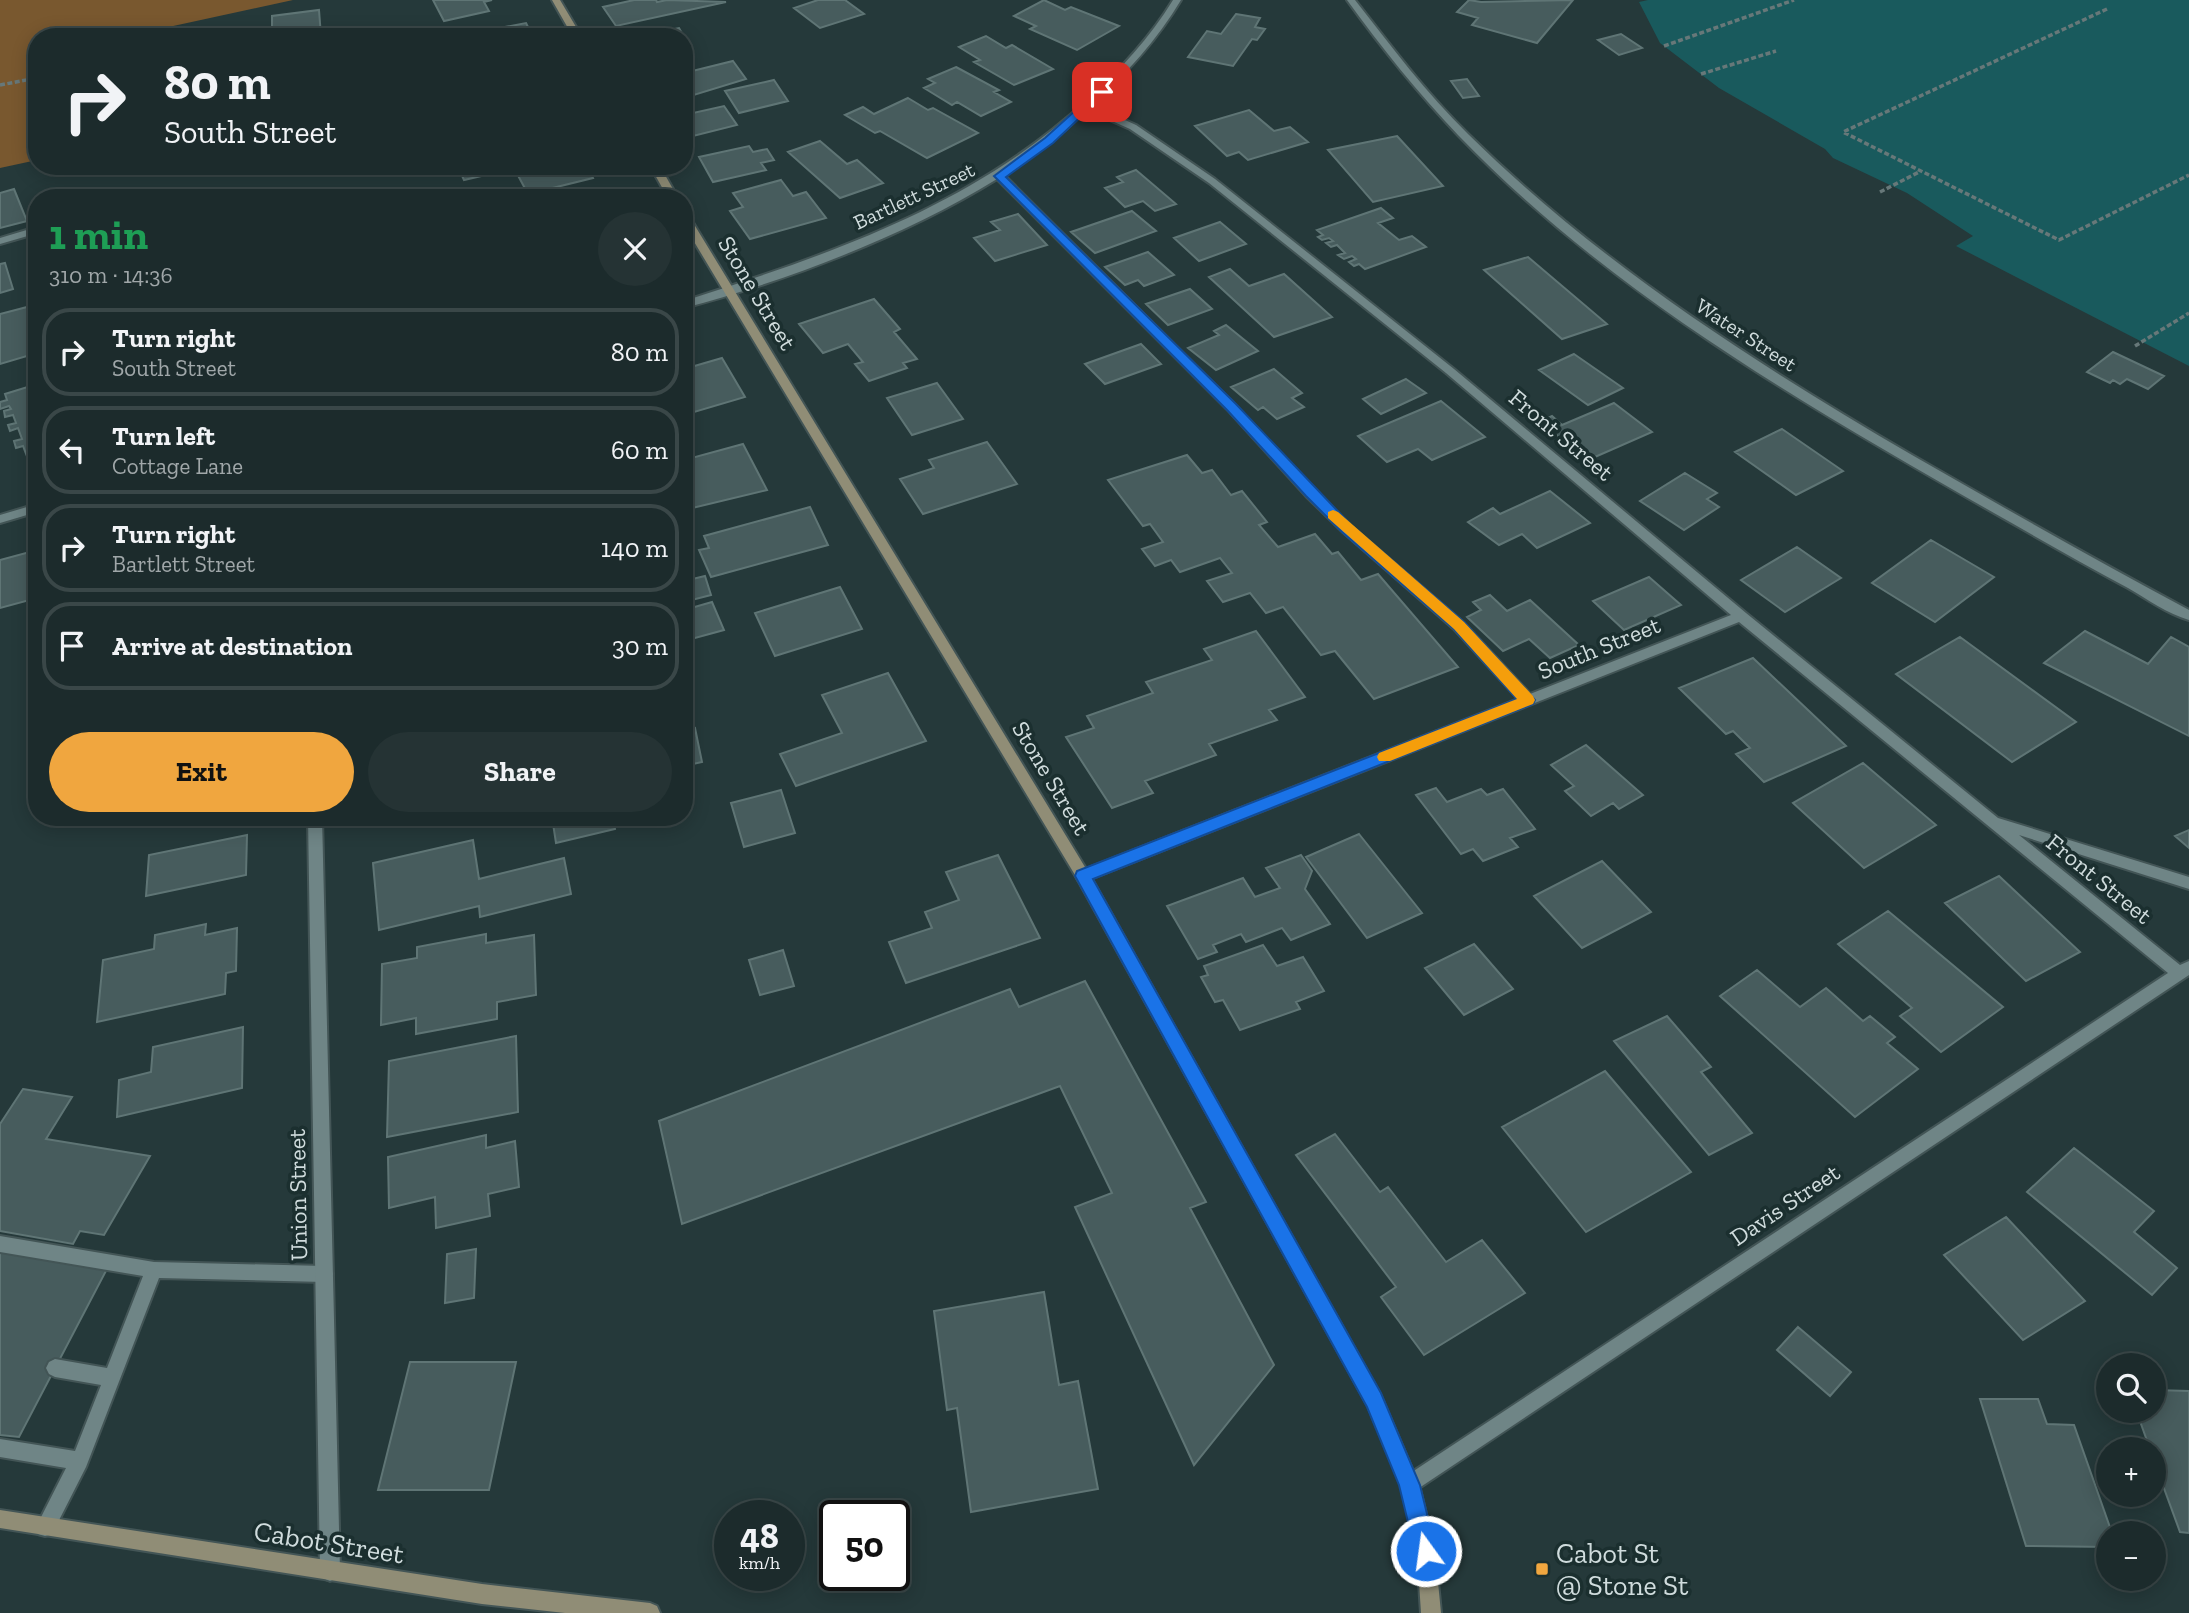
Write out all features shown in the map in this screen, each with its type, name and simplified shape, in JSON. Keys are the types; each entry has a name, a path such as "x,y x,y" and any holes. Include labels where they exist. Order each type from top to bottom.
{"main road":[{"path":"556,0 573,28"},
{"name":"Stone Street","path":"693,231 1083,876 1374,1400 1410,1485 1426,1551 1431,1613"},
{"name":"Cabot Street","path":"0,1519 482,1594 650,1613"}],"street":[{"name":"Bartlett Street","path":"693,301 897,229 953,203 1000,176 1049,141 1088,107 1130,64 1178,0"},
{"name":"Water Street","path":"1351,0 1405,72 1484,157 1563,228 1659,301 1854,426 2062,548 2189,616"},
{"name":"Front Street","path":"1088,107 1133,127 1212,181 1450,372 1741,616 1991,820 2184,970"},
{"path":"1000,176 1231,407 1319,502 1459,626 1527,700"},
{"path":"0,241 28,233"},
{"path":"0,519 28,511"},
{"name":"South Street","path":"1083,876 1741,616"},
{"name":"Front Street","path":"1991,820 2189,883"},
{"name":"Union Street","path":"315,826 330,1572"},
{"name":"Davis Street","path":"1410,1485 2184,970"},
{"path":"0,1244 154,1270 324,1274"},
{"path":"46,1527 80,1461 154,1270"},
{"path":"55,1368 112,1378"},
{"path":"0,1448 80,1461"}],"path":[{"path":"1664,46 1794,0"},
{"path":"2107,9 1843,132 2059,240 2189,175"},
{"path":"1701,74 1776,51"},
{"path":"0,85 28,80"},
{"path":"1880,192 1921,171"},
{"path":"2134,346 2189,313"}],"shaded area":[{"path":"0,0 293,0 164,28 28,28 28,162 0,168"}],"water":[{"path":"2189,0 2189,366 1956,246 1973,236 1907,193 1833,158 1825,149 1719,88 1660,43 1639,2"}],"building":[{"path":"433,0 492,0 484,2 489,11 444,21"},
{"path":"634,0 726,2 616,26 603,7"},
{"path":"818,0 845,0 864,14 820,28 794,8"},
{"path":"1044,0 1065,10 1071,7 1119,26 1077,50 1030,29 1036,26 1014,16"},
{"path":"1469,0 1573,0 1537,43 1472,25 1478,18 1457,12"},
{"path":"319,10 320,28 272,28 272,16"},
{"path":"1236,14 1260,18 1255,27 1265,29 1257,40 1252,39 1233,66 1188,57 1207,31 1221,34"},
{"path":"526,23 528,28 500,28"},
{"path":"1621,34 1642,48 1619,55 1598,40"},
{"path":"986,36 1006,48 1012,45 1053,69 1014,85 974,62 980,60 959,47"},
{"path":"733,61 746,79 693,95 693,71"},
{"path":"956,67 999,90 994,92 1011,102 981,116 957,102 952,105 924,88 935,83 928,79"},
{"path":"1467,79 1479,96 1463,98 1451,81"},
{"path":"774,80 788,101 739,113 725,91"},
{"path":"908,98 928,110 933,108 978,133 927,158 845,115 863,107 874,114"},
{"path":"724,106 737,125 693,136 693,113"},
{"path":"1249,110 1274,131 1290,127 1308,142 1248,160 1239,152 1227,156 1195,126"},
{"path":"1397,136 1443,186 1373,202 1328,150"},
{"path":"820,141 847,164 857,160 883,183 840,198 788,152"},
{"path":"749,146 753,152 767,149 774,160 761,163 766,170 713,182 699,157"},
{"path":"1136,170 1176,204 1155,211 1143,201 1125,207 1105,188 1123,182 1117,177"},
{"path":"462,175 486,175 464,180"},
{"path":"518,175 592,175 593,178 548,189 525,189"},
{"path":"781,180 793,196 806,192 826,218 750,239 730,211 743,207 733,193"},
{"path":"14,189 27,221 0,228 0,193"},
{"path":"1381,208 1393,218 1378,223 1399,240 1412,236 1426,247 1365,269 1359,264 1354,266 1349,262 1356,259 1352,256 1344,259 1338,255 1345,253 1337,245 1331,247 1326,243 1333,241 1329,238 1322,240 1318,237 1323,235 1317,230"},
{"path":"1132,211 1156,231 1095,253 1071,232"},
{"path":"1018,214 1047,245 995,261 974,238 1000,230 991,222"},
{"path":"1220,222 1246,244 1199,261 1174,238"},
{"path":"1148,252 1174,275 1144,286 1138,280 1125,285 1105,267"},
{"path":"1528,257 1607,324 1562,339 1484,270"},
{"path":"5,263 13,289 0,293 0,264"},
{"path":"1230,269 1249,286 1284,274 1332,317 1274,337 1209,277"},
{"path":"1190,289 1212,309 1168,325 1146,304"},
{"path":"874,299 900,329 894,332 917,359 903,363 907,368 869,381 855,364 863,362 848,344 823,353 799,324"},
{"path":"27,307 28,356 0,364 0,314"},
{"path":"1226,325 1258,351 1216,370 1188,348 1219,335 1214,331"},
{"path":"1141,344 1161,364 1105,384 1085,364"},
{"path":"2113,352 2164,376 2148,389 2127,379 2120,384 2113,380 2110,383 2087,372"},
{"path":"1574,354 1623,388 1588,405 1539,370"},
{"path":"722,358 745,397 693,412 693,366"},
{"path":"1274,369 1302,393 1292,398 1304,407 1277,419 1263,407 1258,410 1231,387"},
{"path":"1406,379 1426,393 1381,414 1363,399"},
{"path":"937,383 963,419 912,435 887,398"},
{"path":"28,387 28,459 23,446 16,448 14,441 22,439 18,428 10,431 8,425 16,423 13,415 5,417 4,411 11,409 9,406 0,409 0,402 7,400 5,394"},
{"path":"1441,401 1485,437 1432,460 1418,449 1387,462 1358,436"},
{"path":"1614,403 1652,432 1588,460 1540,422 1552,416 1562,425"},
{"path":"1782,429 1843,471 1796,495 1735,452"},
{"path":"987,442 1017,484 923,514 900,479 934,468 929,460"},
{"path":"743,444 767,490 693,508 693,458"},
{"path":"1187,455 1202,473 1212,470 1231,495 1242,491 1267,522 1259,525 1278,547 1315,534 1332,554 1338,552 1361,580 1378,574 1458,667 1374,699 1335,651 1321,655 1283,607 1266,613 1250,593 1223,602 1207,581 1232,573 1220,558 1180,572 1171,560 1155,566 1142,549 1163,542 1150,524 1143,526 1108,480"},
{"path":"1685,473 1717,493 1707,499 1719,507 1684,530 1640,501"},
{"path":"1550,491 1590,523 1537,548 1522,534 1499,545 1468,522 1493,508 1500,514"},
{"path":"810,507 828,545 711,577 699,550 709,548 704,536"},
{"path":"1931,540 1994,577 1935,622 1872,583"},
{"path":"1797,547 1841,578 1785,612 1741,580"},
{"path":"28,552 28,600 0,608 0,560"},
{"path":"705,576 711,595 693,600 693,579"},
{"path":"1649,577 1681,605 1624,630 1593,601"},
{"path":"840,587 862,629 775,656 755,613"},
{"path":"1490,595 1507,611 1530,600 1579,645 1550,658 1529,639 1503,651 1467,617 1481,610 1473,602"},
{"path":"712,602 724,630 693,639 693,607"},
{"path":"1256,631 1305,697 1269,710 1277,720 1209,744 1216,755 1145,781 1153,793 1112,808 1066,737 1094,728 1087,716 1153,693 1146,682 1212,660 1204,649"},
{"path":"2085,631 2148,664 2171,637 2189,647 2189,736 2044,663"},
{"path":"1960,637 2076,722 2012,762 1896,674"},
{"path":"1753,658 1846,746 1764,782 1736,754 1750,748 1733,731 1726,734 1679,688"},
{"path":"888,673 926,741 796,786 780,754 842,733 822,695"},
{"path":"693,728 702,762 693,764"},
{"path":"1586,745 1643,795 1619,809 1613,803 1591,816 1565,791 1574,786 1551,765"},
{"path":"1863,763 1936,825 1864,868 1793,803"},
{"path":"1436,788 1447,802 1481,789 1487,795 1503,789 1535,829 1510,838 1518,847 1483,861 1473,849 1461,854 1416,795"},
{"path":"781,790 795,833 744,847 731,803"},
{"path":"553,826 614,826 615,829 556,843"},
{"path":"2189,830 2189,848 2175,836"},
{"path":"1359,834 1422,913 1367,938 1306,857"},
{"path":"247,835 246,875 146,896 149,855"},
{"path":"473,840 479,879 564,858 571,894 480,917 479,906 379,930 373,863"},
{"path":"998,855 1040,938 906,983 889,942 932,928 925,912 959,900 946,872"},
{"path":"1301,855 1312,871 1305,889 1330,924 1291,940 1282,928 1246,942 1241,934 1213,945 1217,952 1198,959 1167,906 1243,878 1255,897 1280,888 1266,868"},
{"path":"1602,861 1651,912 1582,948 1534,896"},
{"path":"1999,876 2080,952 2026,981 1945,903"},
{"path":"1888,911 2003,1007 1941,1052 1900,1016 1912,1008 1838,944"},
{"path":"206,924 205,935 237,928 236,971 226,973 225,994 97,1022 103,960 154,949 155,935"},
{"path":"486,934 486,943 534,935 536,995 497,1002 497,1019 416,1034 416,1018 381,1025 382,964 417,958 417,947"},
{"path":"1474,944 1513,989 1464,1015 1425,968"},
{"path":"1263,945 1277,966 1303,957 1324,991 1296,1002 1300,1009 1240,1030 1223,1000 1215,1002 1201,977 1208,975 1204,966"},
{"path":"783,950 794,986 760,995 749,960"},
{"path":"1757,970 1800,1007 1826,988 1863,1021 1870,1016 1895,1037 1887,1043 1918,1069 1855,1117 1720,996"},
{"path":"1085,981 1206,1202 1190,1208 1274,1365 1194,1465 1075,1207 1112,1193 1060,1086 682,1224 659,1121 1010,989 1019,1007"},
{"path":"1667,1016 1711,1067 1701,1072 1752,1133 1709,1155 1614,1041"},
{"path":"243,1027 242,1088 117,1117 119,1080 151,1072 153,1047"},
{"path":"516,1036 518,1112 387,1137 389,1061"},
{"path":"1605,1071 1691,1172 1586,1232 1502,1127"},
{"path":"23,1089 72,1097 46,1139 150,1156 104,1235 80,1231 73,1244 0,1231 0,1124"},
{"path":"1335,1134 1380,1192 1388,1187 1446,1262 1482,1240 1525,1293 1424,1355 1381,1297 1396,1287 1296,1155"},
{"path":"486,1135 486,1148 515,1141 519,1187 488,1194 490,1216 436,1228 435,1197 389,1208 388,1157"},
{"path":"2074,1148 2154,1211 2134,1232 2177,1268 2152,1295 2027,1192"},
{"path":"2006,1217 2085,1301 2023,1340 1944,1255"},
{"path":"476,1249 474,1298 445,1303 447,1254"},
{"path":"0,1252 108,1267 19,1437 0,1435"},
{"path":"1044,1292 1059,1385 1078,1381 1098,1489 971,1512 957,1408 947,1410 934,1311"},
{"path":"1798,1327 1851,1372 1830,1396 1777,1350"},
{"path":"410,1362 516,1362 489,1490 378,1490"},
{"path":"2166,1390 2189,1391 2189,1533 2180,1532 2166,1494 2166,1437 2146,1437 2141,1423 2166,1423"},
{"path":"1980,1399 2038,1399 2047,1424 2074,1425 2096,1488 2096,1507 2103,1507 2108,1521 2096,1521 2096,1547 2026,1546"}],"slow traffic":[{"path":"1333,515 1459,626 1527,700 1385,757"}],"place":[{"name":"Cabot St @ Stone St","path":"1542,1569"}],"route":[{"path":"1102,92 1049,141 1000,176 1231,407 1310,493 1346,528 1459,626 1527,700 1083,876 1374,1400 1410,1485 1426,1551"}]}
